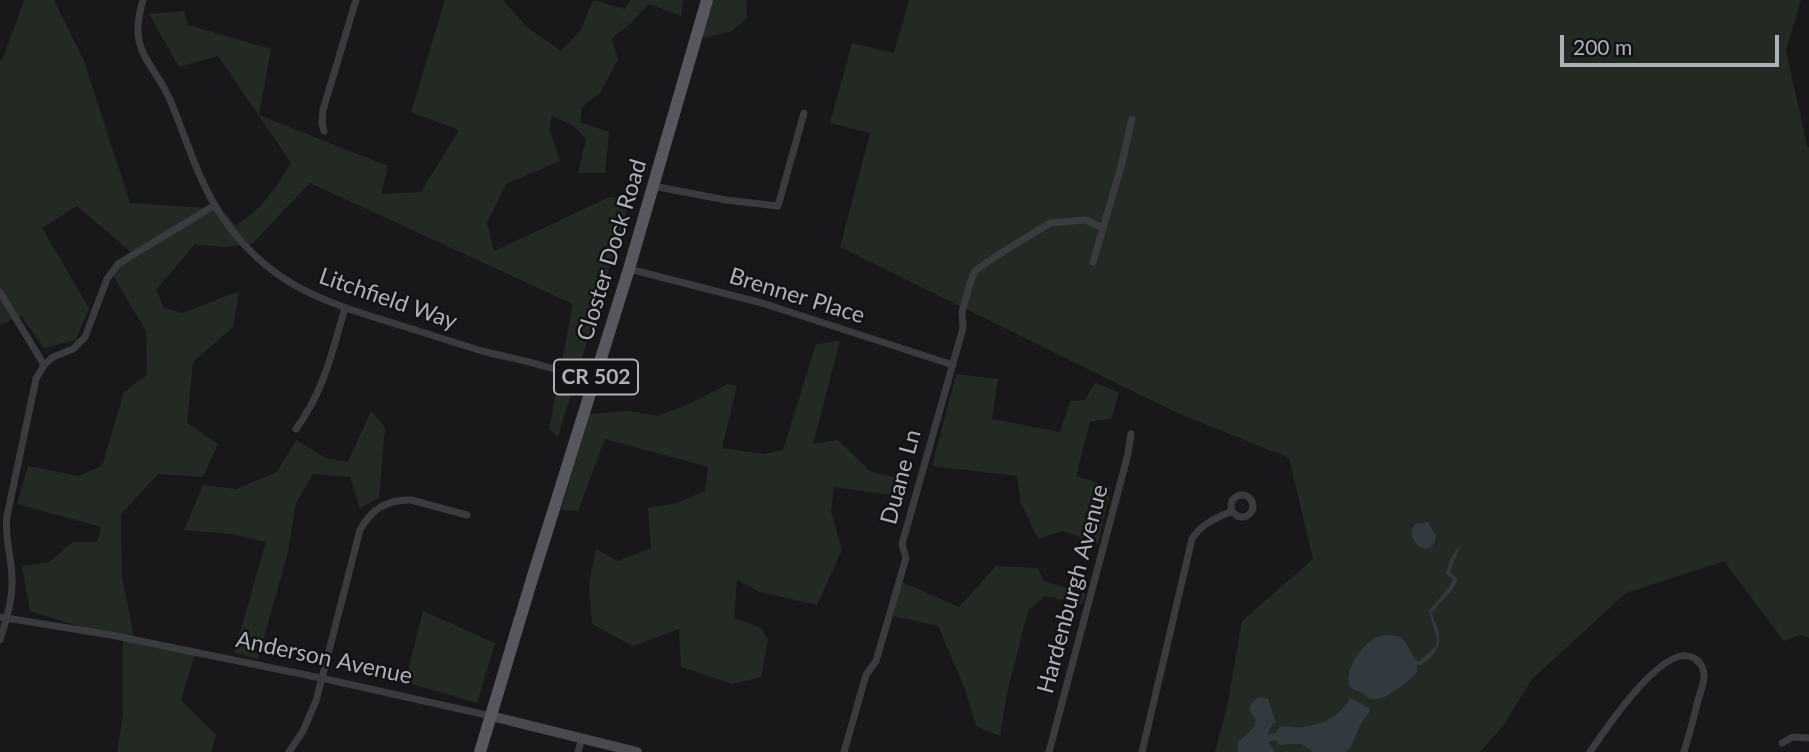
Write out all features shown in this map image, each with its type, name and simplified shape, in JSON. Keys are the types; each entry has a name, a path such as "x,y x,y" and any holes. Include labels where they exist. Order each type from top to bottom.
{"main road":[{"name":"Closter Dock Road","path":"480,752 629,269 707,0"},
{"name":"Anderson Avenue","path":"491,716 638,752"}],"street":[{"name":"Litchfield Way","path":"143,0 137,22 140,47 170,100 215,205 247,248 276,274 309,294 345,308 482,351 556,369 593,385"},
{"path":"324,131 323,110 356,0"},
{"path":"653,186 726,200 778,206 804,113"},
{"path":"1094,262 1132,119"},
{"path":"0,640 3,617 12,591 11,563 6,538 7,516 36,379 44,365 73,349 85,337 107,279 118,264 215,205"},
{"name":"Duane Ln","path":"844,752 866,675 876,661 906,558 902,544 963,328 962,312 975,271 1050,223 1086,220 1103,228"},
{"name":"Brenner Place","path":"629,269 762,303 953,365"},
{"path":"0,292 44,365"},
{"path":"296,429 322,383 345,308"},
{"name":"Hardenburgh Avenue","path":"1049,752 1131,435"},
{"path":"289,752 311,715 360,530 370,515 384,504 411,500 467,515"},
{"path":"1142,752 1192,539 1205,524 1232,511"},
{"name":"Anderson Avenue","path":"3,617 111,635 320,682 491,716"},
{"path":"1590,752 1641,684 1674,658 1686,656 1697,660 1704,678 1684,752"},
{"path":"1782,743 1793,737 1809,738"},
{"path":"578,752 582,738"}],"shaded area":[{"path":"24,0 54,0 84,61 130,203 220,209 236,225 268,197 291,163 218,56 179,67 149,14 184,11 188,25 271,49 259,115 388,166 381,194 421,192 459,130 411,112 445,0 503,0 527,27 561,51 581,30 593,0 625,9 630,0 683,0 681,16 649,4 612,38 618,60 600,93 582,107 580,122 609,132 605,173 578,173 586,139 574,126 552,116 549,128 560,161 506,184 487,223 494,251 610,197 630,200 558,437 549,429 573,304 310,183 252,244 225,247 195,244 156,290 164,308 183,313 239,291 233,327 193,362 187,423 218,444 203,477 158,474 121,514 122,577 135,642 195,654 181,700 216,735 211,752 117,752 123,714 123,640 30,611 22,566 49,562 73,542 97,542 101,527 17,504 28,466 78,476 102,466 124,392 147,375 146,331 111,272 132,253 77,206 42,228 89,308 76,340 44,348 21,316 0,325 0,60"},
{"path":"712,0 746,0 747,18 732,31 701,39"},
{"path":"909,0 1801,0 1786,50 1809,148 1809,638 1800,635 1784,641 1724,561 1626,593 1532,679 1504,725 1480,752 1215,752 1227,707 1242,621 1313,559 1289,458 1175,412 840,247 870,133 830,123 852,43 894,53"},
{"path":"840,341 813,444 838,440 870,471 910,482 904,497 834,487 831,511 842,550 817,605 760,592 737,580 734,618 761,628 768,640 761,677 733,684 681,667 679,629 633,646 592,624 589,584 596,549 618,561 651,548 648,508 677,503 705,491 708,467 605,439 578,511 561,510 590,414 630,411 658,416 728,384 737,386 722,448 765,454 783,450 816,344"},
{"path":"956,374 998,379 992,419 1060,432 1070,401 1085,400 1095,383 1119,392 1112,418 1090,422 1076,476 1111,487 1098,543 1063,531 1038,539 1020,501 1017,476 932,466"},
{"path":"371,411 385,427 379,498 360,508 350,477 313,474 296,503 288,552 258,659 234,653 266,542 231,534 184,530 203,485 236,489 277,472 296,440 326,458 348,462"},
{"path":"1428,522 1436,536 1433,544 1425,549 1415,542 1412,532 1415,524"},
{"path":"1461,543 1450,572 1458,579 1452,590 1431,613 1439,636 1438,648 1434,654 1421,665 1417,664 1417,672 1409,680 1383,698 1371,699 1353,689 1348,678 1353,663 1362,649 1374,639 1386,635 1404,640 1413,657 1419,662 1436,646 1437,639 1429,611 1453,579 1446,574 1450,559"},
{"path":"996,566 1038,568 1044,581 1086,594 1082,604 1045,596 1028,611 1007,693 1000,736 976,726 965,689 938,626 893,616 902,582 959,607"},
{"path":"423,611 495,643 477,703 405,682"},
{"path":"1260,697 1268,699 1276,723 1273,723 1267,735 1276,733 1279,727 1302,727 1323,722 1336,715 1350,698 1370,711 1346,752 1313,752 1301,744 1281,745 1275,740 1268,742 1275,752 1238,752 1238,742 1255,726 1256,720 1249,710 1252,702"}]}
